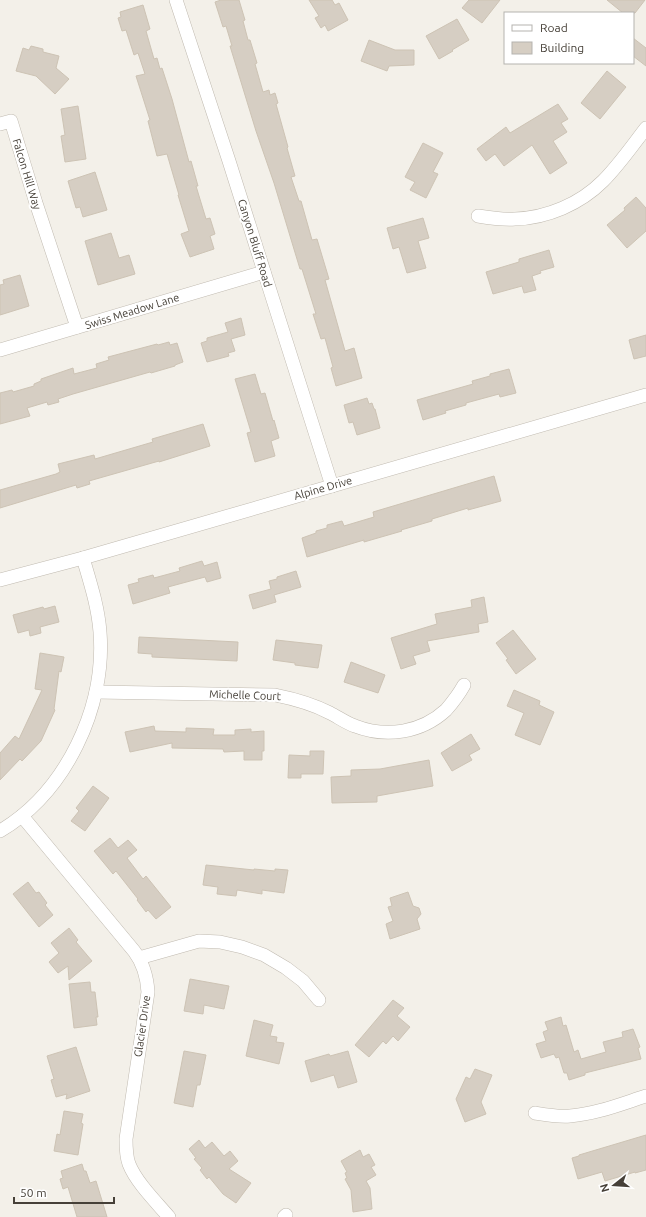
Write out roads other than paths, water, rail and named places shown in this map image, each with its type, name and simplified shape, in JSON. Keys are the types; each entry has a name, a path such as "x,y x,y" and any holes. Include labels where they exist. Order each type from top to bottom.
{"street":[{"name":"Canyon Bluff Road","path":"176,0 229,161 332,486"},
{"name":"Falcon Hill Way","path":"0,124 11,121 77,327"},
{"path":"478,216 498,219 528,218 552,212 569,205 586,195 603,181 616,167 646,128"},
{"name":"Swiss Meadow Lane","path":"0,350 264,272"},
{"name":"Alpine Drive","path":"0,580 83,558 646,395"},
{"path":"0,831 22,816 44,794 63,770 78,744 90,715 96,692 100,663 100,632 96,606 83,558"},
{"name":"Michelle Court","path":"96,692 275,695 294,698 312,704 353,726 369,731 386,733 400,732 416,728 432,720 446,710 464,685"},
{"name":"Glacier Drive","path":"22,816 139,958 144,969 148,992 126,1139 126,1152 129,1164 136,1177 169,1217"},
{"path":"139,958 199,941 220,942 242,947 264,955 286,968 303,981 319,1000"},
{"path":"535,1113 550,1116 582,1114 646,1096"}]}
